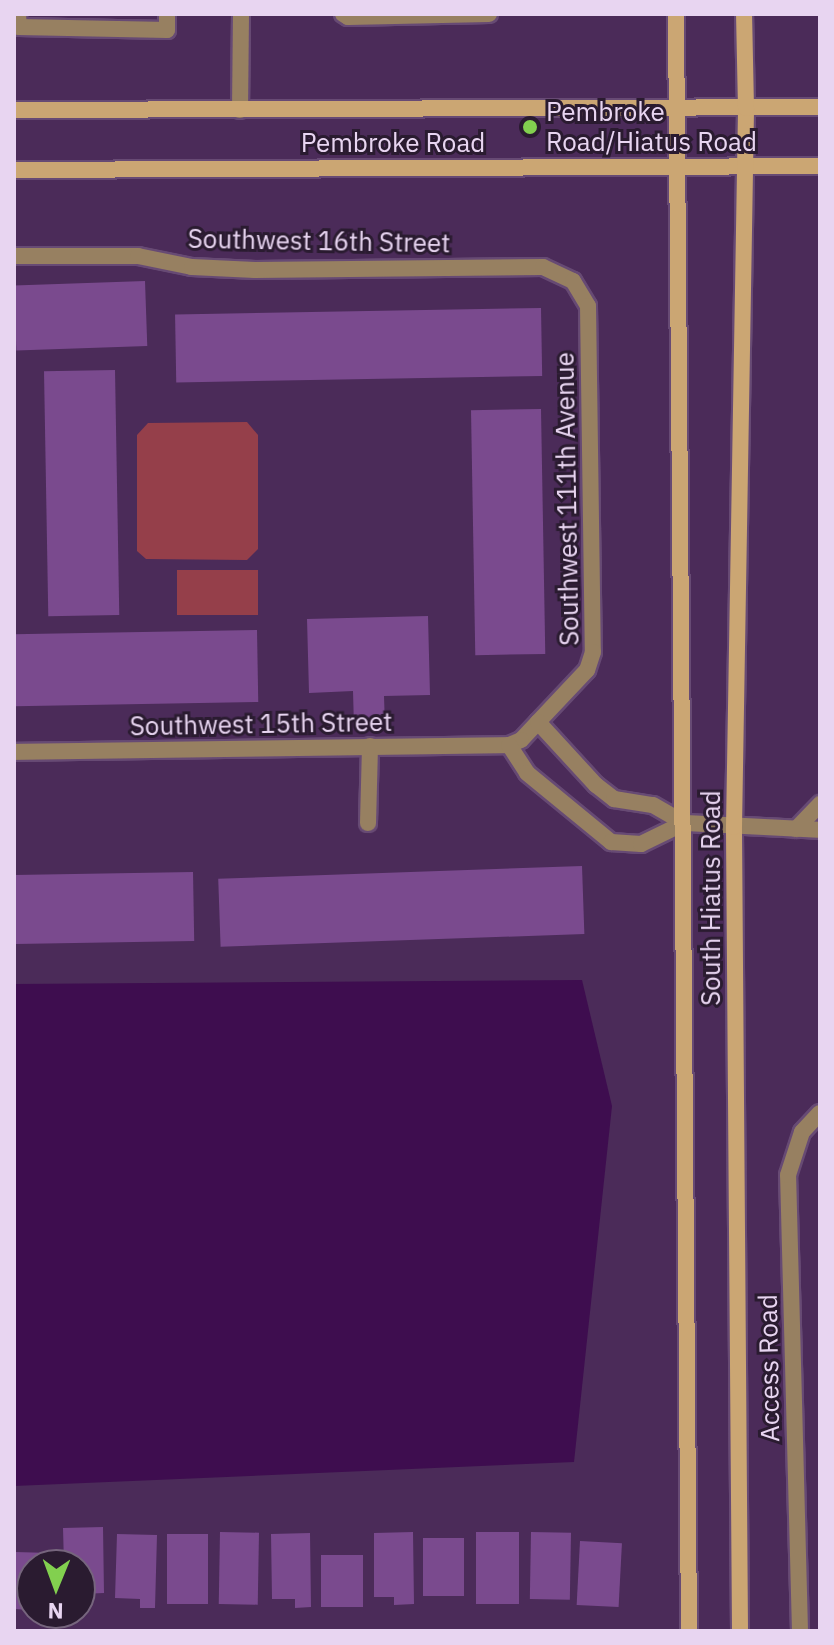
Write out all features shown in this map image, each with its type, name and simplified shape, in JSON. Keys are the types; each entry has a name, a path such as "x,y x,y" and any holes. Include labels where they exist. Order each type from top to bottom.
{"main road":[{"name":"South Hiatus Road","path":"676,14 674,166 684,823 689,1631"},
{"name":"South Hiatus Road","path":"740,1631 734,827 746,108 744,14"},
{"name":"Pembroke Road","path":"14,110 820,107"},
{"name":"Pembroke Road","path":"14,170 820,166"}],"street":[{"path":"18,14 19,27 167,30 167,14"},
{"path":"240,110 241,14"},
{"path":"343,14 348,17 489,14"},
{"name":"Southwest 16th Street","path":"14,256 138,256 192,267 255,270 543,267 573,281"},
{"name":"Southwest 111th Avenue","path":"515,742 593,663 588,306 573,281"},
{"path":"538,722 596,785 614,799 653,805 684,823 820,830"},
{"path":"515,742 527,773 611,842 641,844 684,823"},
{"name":"Southwest 15th Street","path":"14,752 515,742"},
{"path":"368,823 370,746"},
{"path":"796,829 820,804"},
{"name":"Access Road","path":"800,1631 788,1175 802,1132 820,1113"}],"shaded area":[{"path":"247,422 258,435 258,549 247,560 146,559 137,551 137,435 148,423"},
{"path":"177,570 258,570 258,615 177,615"},
{"path":"582,980 612,1106 574,1462 14,1486 14,984"}],"building":[{"path":"145,281 147,346 16,351 14,286"},
{"path":"541,308 542,376 176,382 175,314"},
{"path":"115,370 119,615 48,616 44,371"},
{"path":"541,409 545,654 475,655 471,410"},
{"path":"428,616 430,695 384,696 385,727 354,727 353,691 309,693 307,619"},
{"path":"257,630 258,702 15,706 14,634"},
{"path":"582,866 584,934 221,947 218,879"},
{"path":"193,872 194,941 15,944 14,875"},
{"path":"103,1527 104,1593 96,1593 96,1549 64,1549 63,1528"},
{"path":"220,1532 259,1533 258,1605 219,1604"},
{"path":"413,1532 414,1604 394,1605 394,1597 374,1597 374,1533"},
{"path":"476,1532 519,1532 519,1604 476,1604"},
{"path":"531,1532 571,1533 570,1600 530,1599"},
{"path":"310,1533 311,1607 295,1608 295,1599 272,1599 271,1534"},
{"path":"117,1534 157,1535 155,1608 140,1608 140,1599 115,1598"},
{"path":"167,1534 208,1534 208,1604 167,1604"},
{"path":"423,1538 464,1538 464,1596 423,1596"},
{"path":"580,1541 622,1543 619,1607 577,1605"},
{"path":"15,1552 16,1609 14,1609"},
{"path":"321,1555 363,1555 363,1607 321,1607"}],"place":[{"name":"Pembroke Road/Hiatus Road","path":"530,127"}]}
